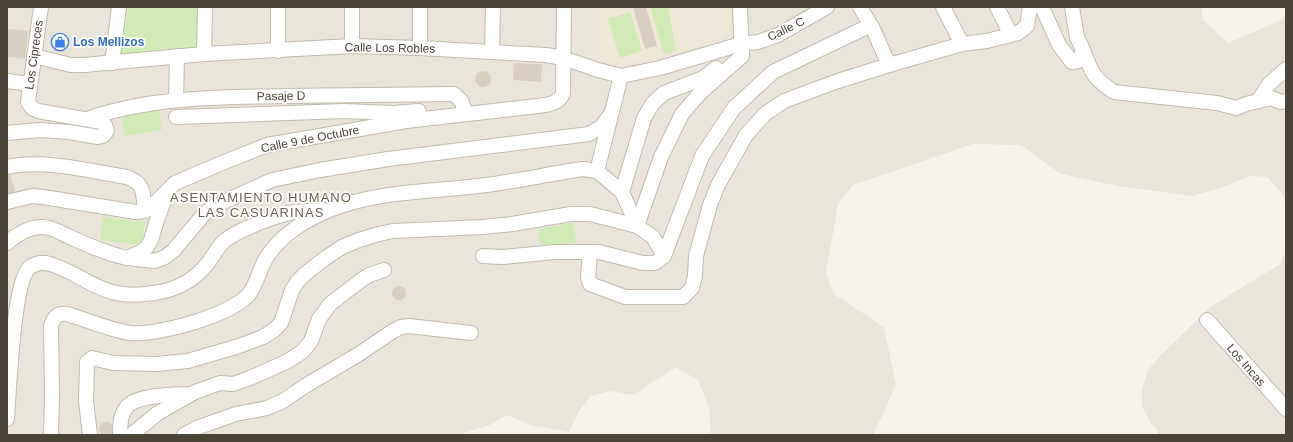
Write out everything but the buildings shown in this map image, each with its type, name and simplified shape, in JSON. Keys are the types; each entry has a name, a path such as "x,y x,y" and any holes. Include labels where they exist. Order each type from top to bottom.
{"street":[{"name":"Los Cipreces","path":"41,7 28,102 32,108 38,111 87,119"},
{"path":"112,63 119,7"},
{"path":"204,54 205,7"},
{"path":"278,7 278,51"},
{"path":"352,7 352,46"},
{"path":"420,7 420,48"},
{"path":"492,51 494,7"},
{"path":"563,58 564,7"},
{"path":"637,226 662,157 682,114 700,93 742,50 740,7"},
{"name":"Calle C","path":"742,50 758,42 778,36 827,7"},
{"path":"860,7 871,25 889,65"},
{"path":"944,7 962,44"},
{"path":"997,7 1011,35"},
{"path":"590,252 588,277 590,284 625,297 683,298 692,288 695,276 696,256 710,205 718,185 746,136 765,114 784,101 838,81 962,44 987,41 1018,33 1027,26 1030,7"},
{"path":"1042,7 1059,45 1072,62 1078,61 1082,54 1082,48"},
{"path":"1072,7 1077,36 1093,74 1102,84 1114,92 1218,103 1236,108 1271,98 1281,102 1286,101"},
{"path":"483,256 502,258 555,252 599,252 643,263 655,263 664,256 702,156 734,108 773,72 871,25"},
{"name":"Calle Los Robles","path":"34,56 71,65 112,63 204,54 352,46 420,48 546,55 563,58 621,76 742,50"},
{"path":"622,192 644,118 653,103 664,93 702,78 742,50"},
{"path":"176,100 177,56"},
{"name":"Calle 9 de Octubre","path":"145,211 175,183 267,145 464,111 546,105 555,102 561,98 563,93 563,58"},
{"path":"1258,101 1269,84 1286,69"},
{"path":"596,172 621,76"},
{"path":"7,81 30,84"},
{"name":"Pasaje D","path":"87,119 105,113 176,100 248,97 454,94 462,102 464,111"},
{"path":"176,117 344,111 392,113 433,109 464,111"},
{"path":"7,242 14,236 26,231 37,228 49,228 98,250 127,258 155,261 166,257 173,251 205,213 215,206 272,180 376,161 589,134 601,127 611,114"},
{"path":"7,133 40,130 69,132 98,137 106,134 107,131 105,125 101,122 87,119"},
{"path":"7,167 25,164 45,164 127,177 140,184 143,190 145,211 136,212 32,196 7,202"},
{"path":"7,419 12,347 19,292 24,276 29,268 36,264 44,263 66,271 97,287 113,292 133,295 155,293 178,288 195,278 223,242 237,232 292,213 332,209 375,197 479,186 556,172 583,169 596,172 622,192 637,226"},
{"path":"127,258 141,252 147,247 151,240 167,192"},
{"path":"51,435 51,326 58,314 67,314 130,333 146,333 206,319 235,306 248,295 254,286 265,261 277,244 288,233 332,209"},
{"path":"90,435 86,401 87,362 92,358 113,363 156,364 188,361 239,346 263,337 274,330 281,323 292,290 297,282 324,259 342,247 359,240 393,231 483,227 512,224 571,214 590,214 637,226 653,237 664,256"},
{"path":"131,435 158,413 195,392 220,383 233,384 250,378 286,362 302,352 311,341 319,319 330,304 360,280 384,270"},
{"name":"Los Incas","path":"1207,320 1286,409"},
{"path":"184,435 199,427 236,414 267,408 283,401 401,327 409,326 471,333"},
{"path":"120,435 122,415 126,407 134,401 195,392"}],"shaded area":[{"path":"7,7 1201,7 1203,20 1228,43 1281,20 1286,14 1286,210 1284,197 1268,177 1250,176 1224,187 1192,196 1118,186 1061,174 1021,145 973,144 853,185 838,204 826,273 834,294 884,327 896,385 873,435 711,435 709,408 698,380 675,367 634,395 610,391 591,396 579,411 569,432 530,425 507,415 490,425 457,435 7,435"},
{"path":"600,7 731,7 731,33 684,51 633,63 600,64"},
{"path":"1286,251 1286,435 1158,435 1158,431 1151,423 1142,407 1142,390 1148,370 1161,355 1210,307 1280,264"}],"green space":[{"path":"125,7 197,7 197,48 120,54"},
{"path":"650,7 668,7 676,51 664,54"},
{"path":"630,12 642,51 620,58 608,19"},
{"path":"159,109 162,130 125,136 121,115"},
{"path":"103,217 145,222 142,245 100,240"},
{"path":"573,223 576,242 541,247 538,229"}],"place":[{"name":"Los Mellizos","path":"60,42"}],"district":[{"name":"ASENTAMIENTO HUMANO LAS CASUARINAS","path":"261,204"}]}
